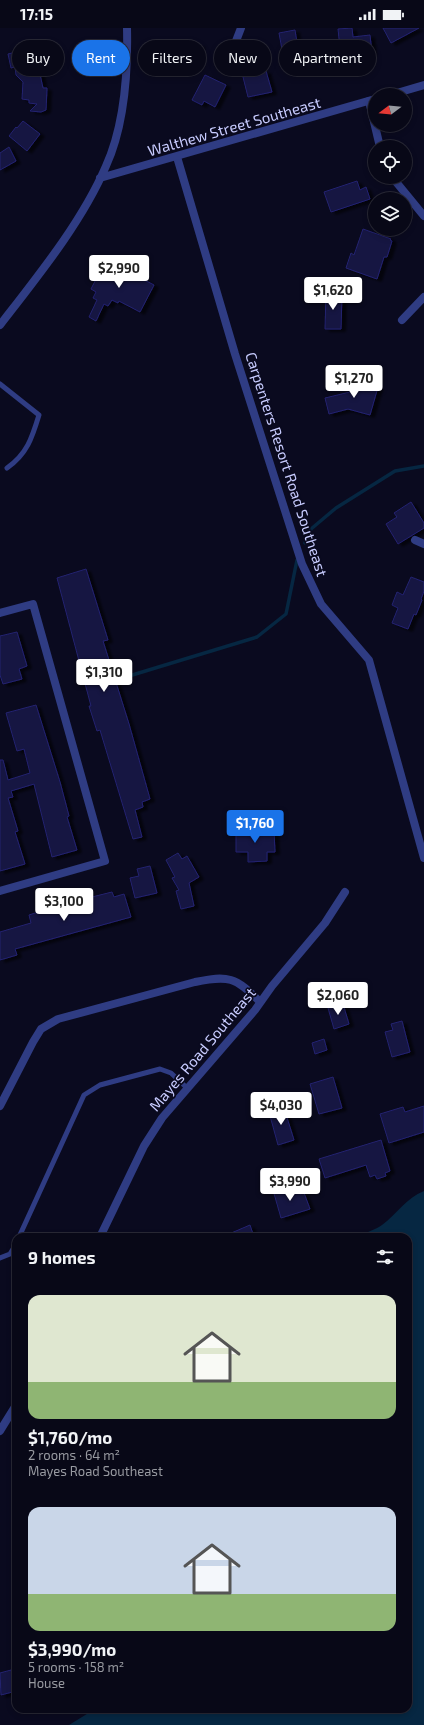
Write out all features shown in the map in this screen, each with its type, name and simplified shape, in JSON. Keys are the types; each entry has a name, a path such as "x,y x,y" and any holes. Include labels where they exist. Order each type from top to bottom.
{"street":[{"path":"0,325 38,276 83,211 106,166 115,141 121,115 126,63 127,28"},
{"path":"236,40 240,28"},
{"path":"412,89 424,86"},
{"name":"Walthew Street Southeast","path":"100,178 368,101"},
{"name":"Carpenters Resort Road Southeast","path":"177,156 235,354 302,564 321,604 369,660 424,858"},
{"path":"398,184 424,216"},
{"path":"402,320 424,297"},
{"path":"415,540 424,544"},
{"path":"0,613 33,604 105,860 0,891"},
{"name":"Mayes Road Southeast","path":"102,1233 144,1146 162,1118 325,923 345,892"},
{"path":"0,1106 41,1029 58,1019 215,978 230,979 239,983 260,1002"},
{"path":"0,1431 12,1412"}],"lane":[{"path":"0,384 39,416 29,446 16,461 7,468"},
{"path":"21,1233 84,1095 100,1084 160,1069 172,1073 187,1088"},
{"path":"0,1258 10,1254 12,1251"}],"water":[{"path":"424,1191 424,1725 69,1725 88,1713 412,1713 412,1233 365,1233 382,1225 418,1194"}],"building":[{"path":"352,28 353,37 370,35 371,40 339,40 338,29"},
{"path":"383,28 419,28 391,43"},
{"path":"295,30 297,40 280,40 279,33"},
{"path":"12,53 12,68 11,68 8,54"},
{"path":"17,76 40,76 43,88 47,88 46,110 41,112 30,111 37,104 29,103 29,100 22,99 23,82"},
{"path":"204,76 226,85 215,107 204,101 202,105 192,100"},
{"path":"267,76 272,92 248,97 243,77"},
{"path":"23,121 40,134 27,151 9,136"},
{"path":"9,147 16,161 0,170 0,153"},
{"path":"357,181 360,190 366,187 368,200 331,212 324,192"},
{"path":"363,229 368,231 368,236 383,236 391,239 390,240 392,241 387,257 384,257 377,279 346,268 351,253 354,255"},
{"path":"106,260 154,285 140,312 119,301 118,303 112,300 108,306 104,304 96,321 89,317 97,300 93,298 96,292 91,289"},
{"path":"326,293 342,294 341,329 325,329"},
{"path":"353,379 378,387 370,415 348,409 329,414 325,398 350,392"},
{"path":"411,502 424,523 424,528 398,544 386,524 397,517 394,513"},
{"path":"86,569 108,640 103,641 129,724 150,799 142,802 143,807 135,810 142,837 133,839 100,730 97,731 89,706 91,706 57,578"},
{"path":"411,577 424,582 424,591 416,615 414,614 408,629 392,623 398,608 392,605 397,592 403,595"},
{"path":"17,632 27,666 19,669 22,679 3,684 0,675 0,636"},
{"path":"36,705 60,782 69,816 67,817 77,850 52,857 34,784 11,791 13,797 8,798 18,831 15,832 25,864 0,871 0,760 3,760 8,780 30,773 24,749 17,751 6,713"},
{"path":"236,829 245,829 245,831 274,831 275,852 267,852 267,861 248,862 248,852 236,852"},
{"path":"178,853 182,859 187,856 199,877 189,883 194,906 181,909 176,891 179,890 172,878 175,877 166,860"},
{"path":"150,866 157,893 135,898 130,878 139,876 137,869"},
{"path":"112,892 114,897 124,894 131,917 15,949 17,955 0,960 0,932 31,923 29,915 58,906 60,912 85,904 84,899"},
{"path":"343,1004 349,1024 334,1029 328,1008"},
{"path":"402,1021 410,1052 392,1057 385,1032 393,1030 391,1024"},
{"path":"324,1039 327,1050 315,1054 312,1043"},
{"path":"333,1077 342,1108 319,1114 310,1084"},
{"path":"424,1106 424,1132 389,1143 380,1114 403,1107 405,1112"},
{"path":"284,1108 294,1140 278,1145 269,1112"},
{"path":"381,1140 390,1171 385,1173 386,1176 377,1179 375,1175 370,1177 366,1165 325,1178 319,1159"},
{"path":"288,1185 290,1194 299,1191 300,1194 304,1193 310,1209 281,1218 273,1190"},
{"path":"250,1225 253,1233 231,1233"},
{"path":"11,1670 12,1692 1,1695 0,1673"}],"waterway":[{"path":"305,543 311,529 336,508 395,471 424,466"},
{"path":"129,676 257,637 286,614 297,560"}]}
